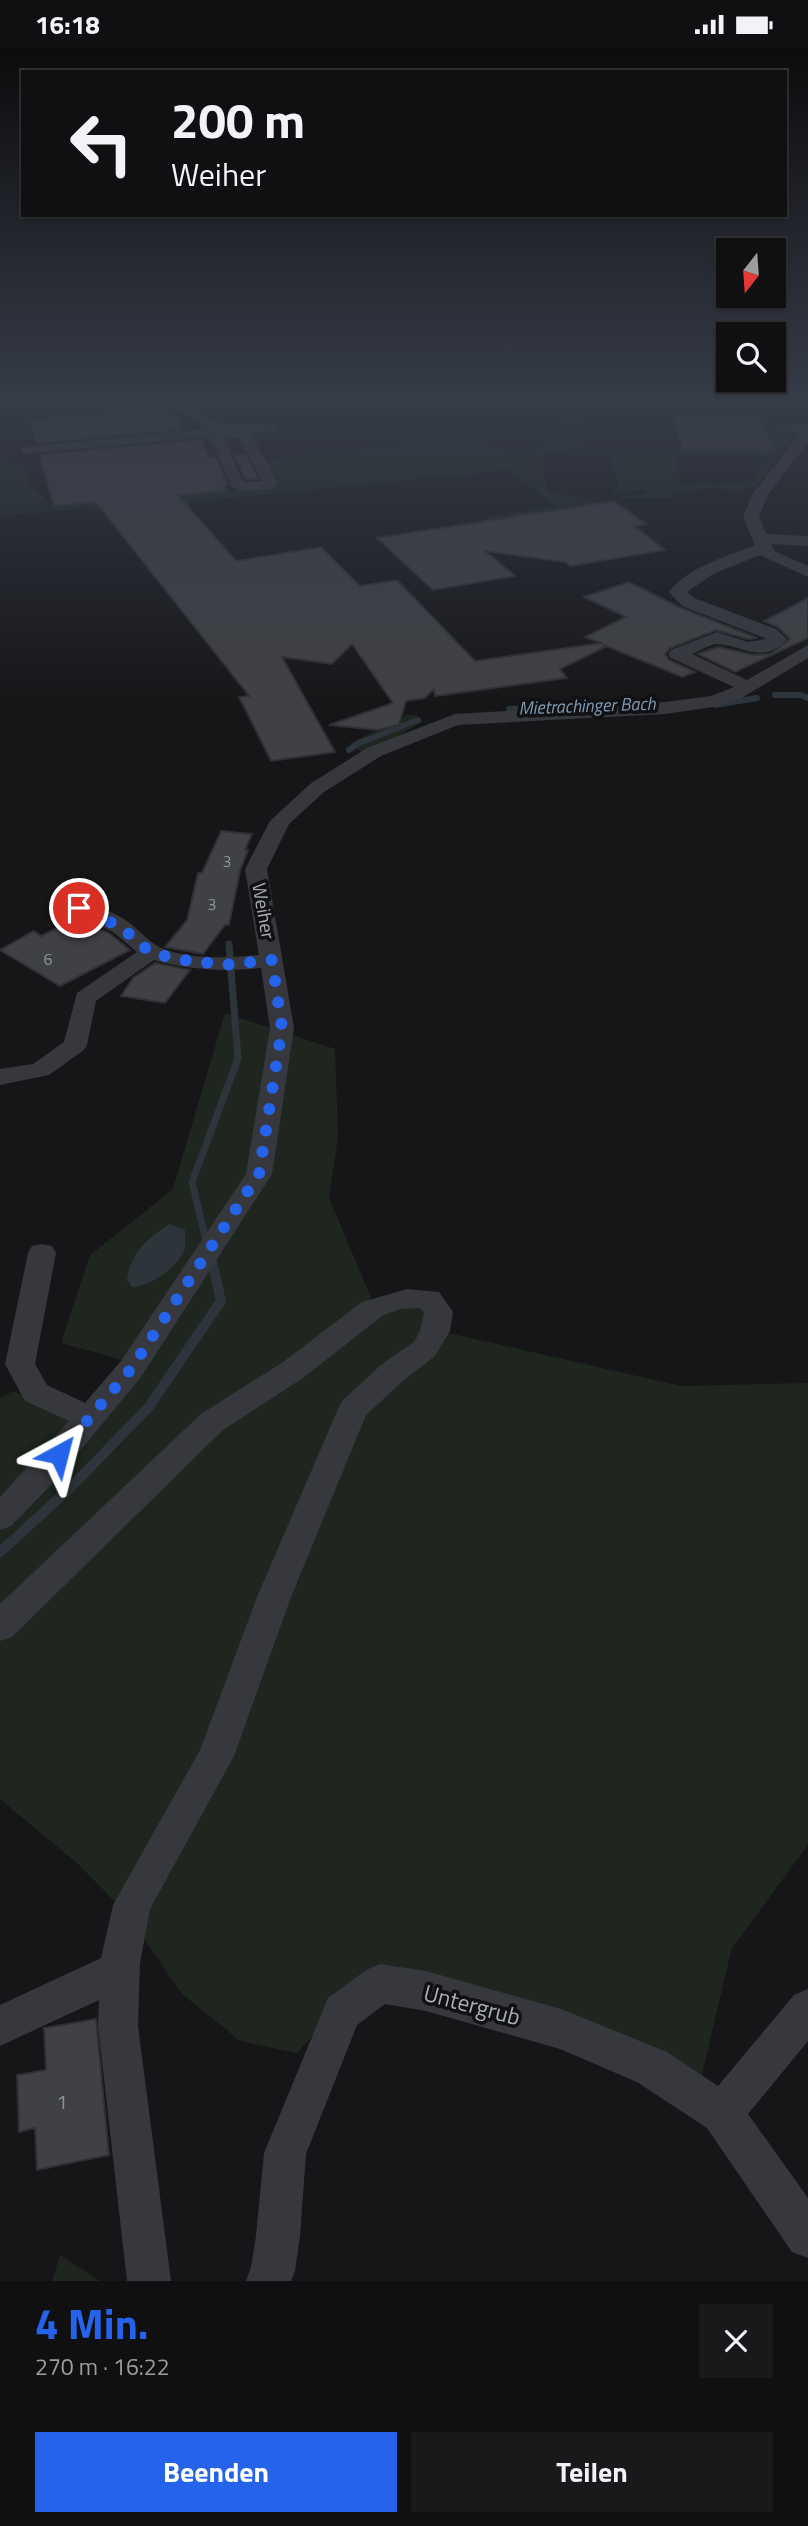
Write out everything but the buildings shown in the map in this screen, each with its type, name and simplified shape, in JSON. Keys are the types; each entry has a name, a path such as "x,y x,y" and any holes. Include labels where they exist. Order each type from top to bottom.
{"street":[{"path":"758,499 751,517 767,554 808,572"},
{"path":"748,687 677,655 717,637 739,646 759,646 778,639 770,633 688,602 677,591 685,583 764,543 808,541"},
{"path":"306,797 374,753 455,720 666,708 713,701 734,695 808,650"},
{"name":"Weiher","path":"79,908 121,927 150,952 176,959 236,964 272,960 256,869 280,821 306,797"},
{"path":"0,1077 40,1070 75,1045 85,998 150,952"},
{"path":"0,1517 44,1472 131,1369 259,1174 282,1028 272,960"},
{"path":"42,1253 20,1364 36,1394 88,1417"},
{"path":"0,1627 212,1422 293,1370 372,1309 384,1303 412,1297 429,1299 439,1313 436,1331 425,1349 393,1372 353,1409 279,1585 216,1756 132,1905 119,1970 118,2026 149,2281"},
{"path":"0,2026 119,1970"},
{"name":"Untergrub","path":"268,2281 273,2271 278,2236 285,2153 342,2012 380,1984 426,1991 561,2029 652,2067 722,2113 808,2236"},
{"path":"722,2113 808,2009"}],"shaded area":[{"path":"0,499 46,499 54,506 130,499 218,499 91,512 89,508 0,516"},
{"path":"547,499 595,499 594,504 490,520 486,517 556,506"},
{"path":"405,715 416,715 422,722 377,748 361,752 350,743 375,731 398,726"},
{"path":"225,1013 335,1049 338,1137 329,1198 375,1307 412,1295 436,1330 681,1386 808,1383 808,1845 732,1948 697,2095 433,1989 336,2010 297,2053 240,2041 182,1994 126,1913 77,1863 0,1799 0,1398 13,1391 76,1422 133,1363 61,1343 90,1255 173,1189"},
{"path":"170,1224 185,1230 182,1255 163,1274 147,1283 132,1287 127,1279 137,1253 148,1240"},
{"path":"60,2255 100,2281 52,2281"}],"waterway":[{"name":"Mietrachinger Bach","path":"775,695 801,695 808,698"},
{"name":"Mietrachinger Bach","path":"715,705 757,698"},
{"name":"Mietrachinger Bach","path":"509,709 611,705"},
{"name":"Mietrachinger Bach","path":"349,750 359,743 418,720"},
{"name":"Mietrachinger Bach","path":"207,1244 192,1182 238,1059 229,944"},
{"name":"Mietrachinger Bach","path":"0,1552 68,1490 148,1408 221,1301 211,1257"}],"route":[{"path":"59,1454 131,1369 259,1174 282,1028 272,960 225,965 176,959 150,952 121,927 79,908"}]}
